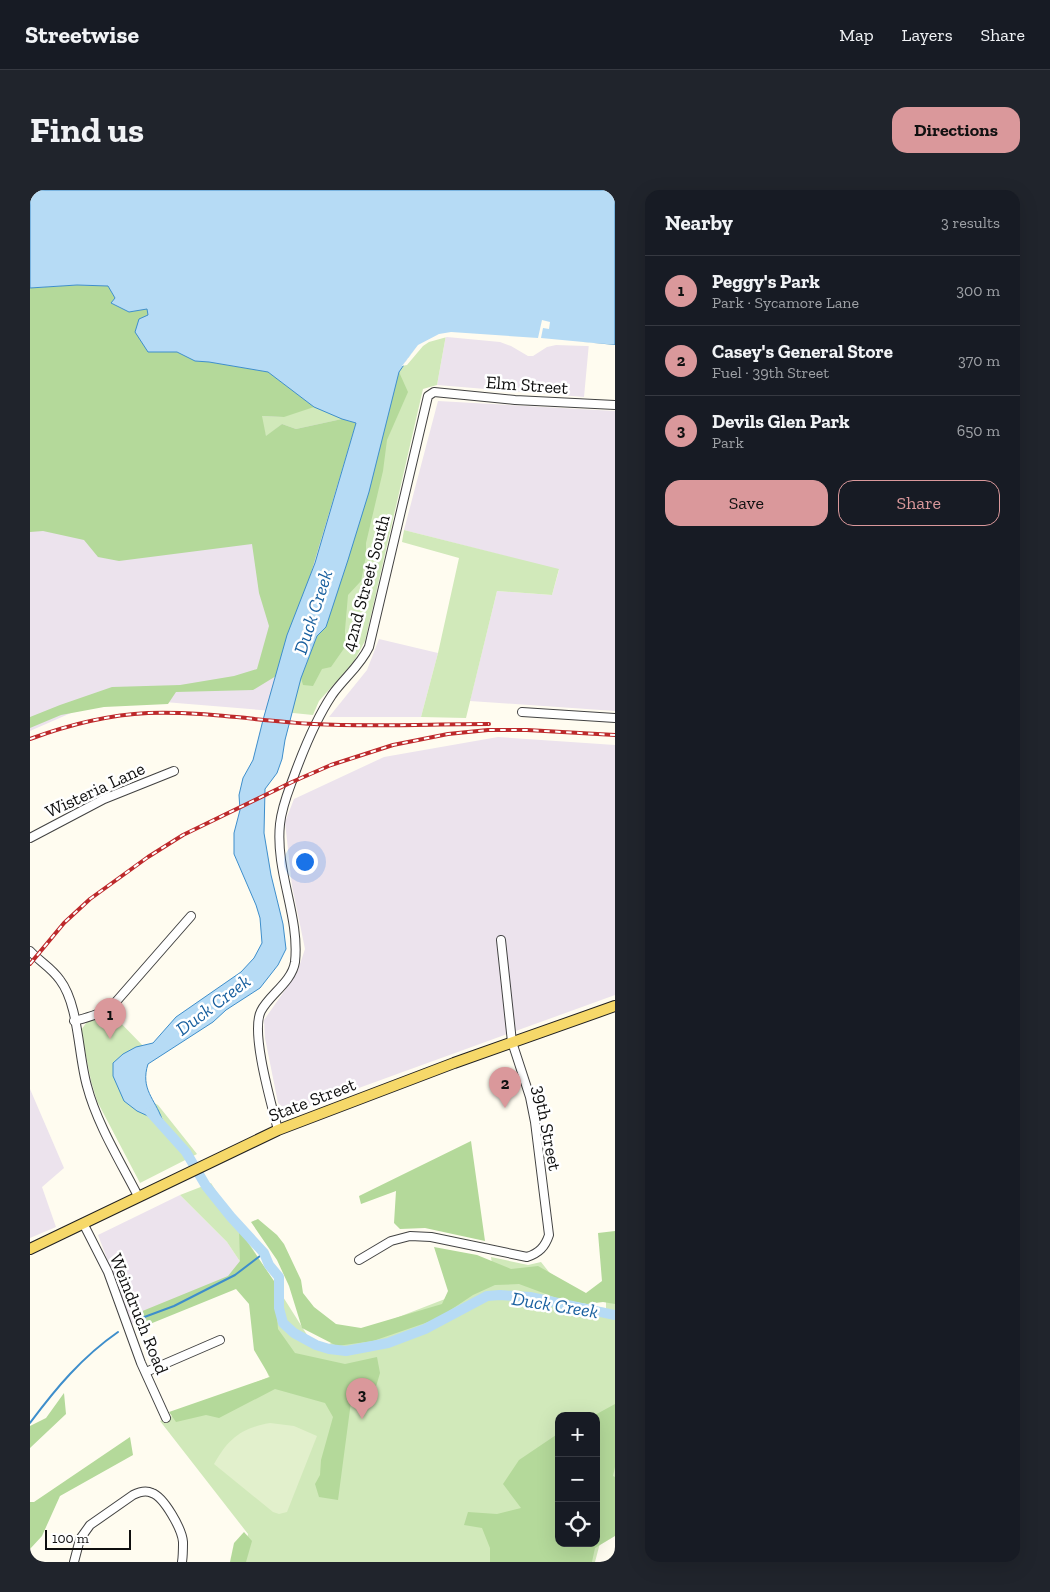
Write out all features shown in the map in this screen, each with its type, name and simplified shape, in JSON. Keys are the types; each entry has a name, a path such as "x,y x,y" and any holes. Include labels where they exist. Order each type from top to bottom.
{"main road":[{"name":"State Street","path":"30,1249 278,1130 512,1042 615,1006"}],"street":[{"name":"Elm Street","path":"438,392 515,400 615,405"},
{"name":"42nd Street South","path":"278,1130 265,1078 257,1027 260,1012 286,981 294,966 296,948 292,916 282,874 279,843 282,806 315,724 333,694 364,659 428,396 438,392"},
{"path":"522,712 615,718"},
{"name":"Wisteria Lane","path":"30,838 104,799 174,772"},
{"path":"74,1021 94,1016 107,1010 114,1004 192,916"},
{"name":"39th Street","path":"359,1260 391,1241 410,1236 430,1236 527,1257 536,1254 547,1244 549,1235 535,1122 530,1097 512,1042 501,940"},
{"path":"30,951 52,970 66,989 87,1085 94,1106 138,1196"},
{"name":"Weindruch Road","path":"83,1223 108,1272 146,1372 166,1418"},
{"path":"146,1372 220,1340"},
{"path":"74,1562 80,1539 90,1525 133,1495 141,1492 150,1492 156,1495 174,1519 183,1541 182,1562"}],"shaded area":[{"path":"30,288 177,352 356,423 273,711 152,701 80,709 30,731"},
{"path":"446,335 546,345 589,343 584,397 437,385"},
{"path":"438,401 615,411 615,711 470,701 497,591 552,595 559,570 404,530"},
{"path":"379,639 438,653 421,717 329,717 367,670"},
{"path":"498,737 615,745 615,995 290,1113 278,1103 265,1038 264,1020 297,973 305,949 292,886 285,822 294,799 384,757"},
{"path":"30,1089 64,1168 42,1187 56,1227 30,1238"},
{"path":"180,1195 227,1242 249,1275 132,1324 98,1235"}],"green space":[{"path":"77,285 108,286 115,298 111,303 129,312 148,309 148,352 177,352 195,361 268,372 314,407 284,417 262,416 266,436 282,424 296,429 342,419 356,423 281,673 253,690 176,692 168,704 104,707 61,715 30,728 30,717 112,687 180,685 234,676 257,669 269,626 259,593 252,544 119,561 98,557 84,540 43,531 30,532 30,288"},
{"path":"118,285 399,372 409,358 423,344 446,335 437,385 423,389 365,641 353,663 319,701 313,715 273,711 356,423 342,419 296,429 282,424 266,437 261,416 284,417 137,354"},
{"path":"399,372 408,392 387,440 383,471 366,543 366,556 361,581 348,595 345,647 331,667 322,669 313,686 303,685 301,678 317,636 326,627 369,492"},
{"path":"404,530 559,569 552,595 497,591 466,718 421,717 438,653 459,558 402,542"},
{"path":"111,1013 146,1049 133,1093 158,1105 197,1154 140,1183 97,1101 81,1030 87,1022"},
{"path":"471,1141 485,1241 425,1228 400,1229 394,1223 396,1191 361,1204 359,1196"},
{"path":"211,1183 316,1349 494,1280 491,1257 528,1265 541,1262 576,1306 606,1308 606,1297 615,1299 615,1486 600,1543 600,1412 555,1412 555,1547 599,1547 595,1562 242,1562 248,1534 160,1421 269,1377 257,1348 249,1275 227,1242 180,1195"},
{"path":"258,1219 277,1235 284,1244 301,1280 303,1293 314,1307 336,1324 361,1328 442,1304 448,1291 434,1247 477,1255 511,1269 538,1266 586,1293 602,1281 598,1233 615,1231 615,1304 603,1302 587,1304 562,1300 519,1284 495,1285 473,1295 437,1319 373,1341 337,1346 302,1328 289,1286 277,1260 251,1222"},
{"path":"239,1230 274,1281 278,1329 295,1353 345,1364 377,1357 380,1373 375,1390 352,1394 338,1500 319,1497 315,1484 320,1475 321,1460 333,1417 325,1403 275,1389 219,1418 206,1415 176,1422 169,1412 270,1377 254,1350 249,1304 236,1289 145,1326 140,1312 228,1276 240,1261"},
{"path":"64,1393 66,1414 30,1448 30,1426 46,1418"},
{"path":"615,1404 615,1467 613,1476 615,1477 615,1536 600,1545 600,1457 600,1412"},
{"path":"270,1423 294,1426 317,1436 287,1512 279,1514 273,1512 214,1464 230,1441 236,1436 251,1428"},
{"path":"555,1436 555,1547 597,1547 592,1562 490,1562 490,1548 482,1528 464,1525 468,1512 497,1514 521,1508 503,1484 519,1460"},
{"path":"130,1437 133,1455 60,1496 42,1536 30,1549 30,1502 34,1502"},
{"path":"244,1532 252,1541 246,1562 230,1562 234,1543"}],"water":[{"path":"30,190 615,190 615,345 446,335 423,344 409,358 399,372 369,492 348,560 326,627 317,636 301,678 277,773 265,789 264,833 271,875 283,924 286,949 278,965 260,988 226,1010 213,1022 148,1064 146,1073 147,1087 162,1119 159,1121 137,1111 124,1101 113,1076 113,1063 123,1054 136,1047 153,1043 176,1017 241,972 254,958 262,943 260,918 256,905 234,854 234,833 240,810 239,795 243,778 253,760 287,635 315,563 356,423 314,407 268,372 195,361 177,352 148,352 135,332 139,319 148,315 147,309 129,312 111,303 115,298 108,286 77,285 30,288"}],"pier":[{"path":"542,320 550,322 549,329 543,328 541,338 615,345 615,347 556,345 547,347 533,356 528,356 500,342 447,337 429,342 423,346 407,365 402,366 418,345 439,334 451,332 538,338"}],"waterway":[{"name":"Duck Creek","path":"150,1112 186,1152 206,1186 231,1217 264,1253 269,1265 279,1277 279,1308 283,1323 294,1333 316,1345 346,1351 388,1343 425,1329 487,1296 530,1297 615,1315"},
{"path":"139,1319 174,1306 235,1275 264,1253"},
{"path":"30,1423 70,1374 118,1332"}],"railway":[{"path":"30,739 88,722 148,713 189,713 293,723 336,725 489,724"},
{"path":"30,964 64,923 90,899 148,857 183,835 331,765 393,745 448,734 488,730 527,730 615,735"}],"place":[{"name":"Peggy's Park","path":"110,1039"},
{"name":"Casey's General Store","path":"505,1108"},
{"name":"Devils Glen Park","path":"362,1419"}]}
